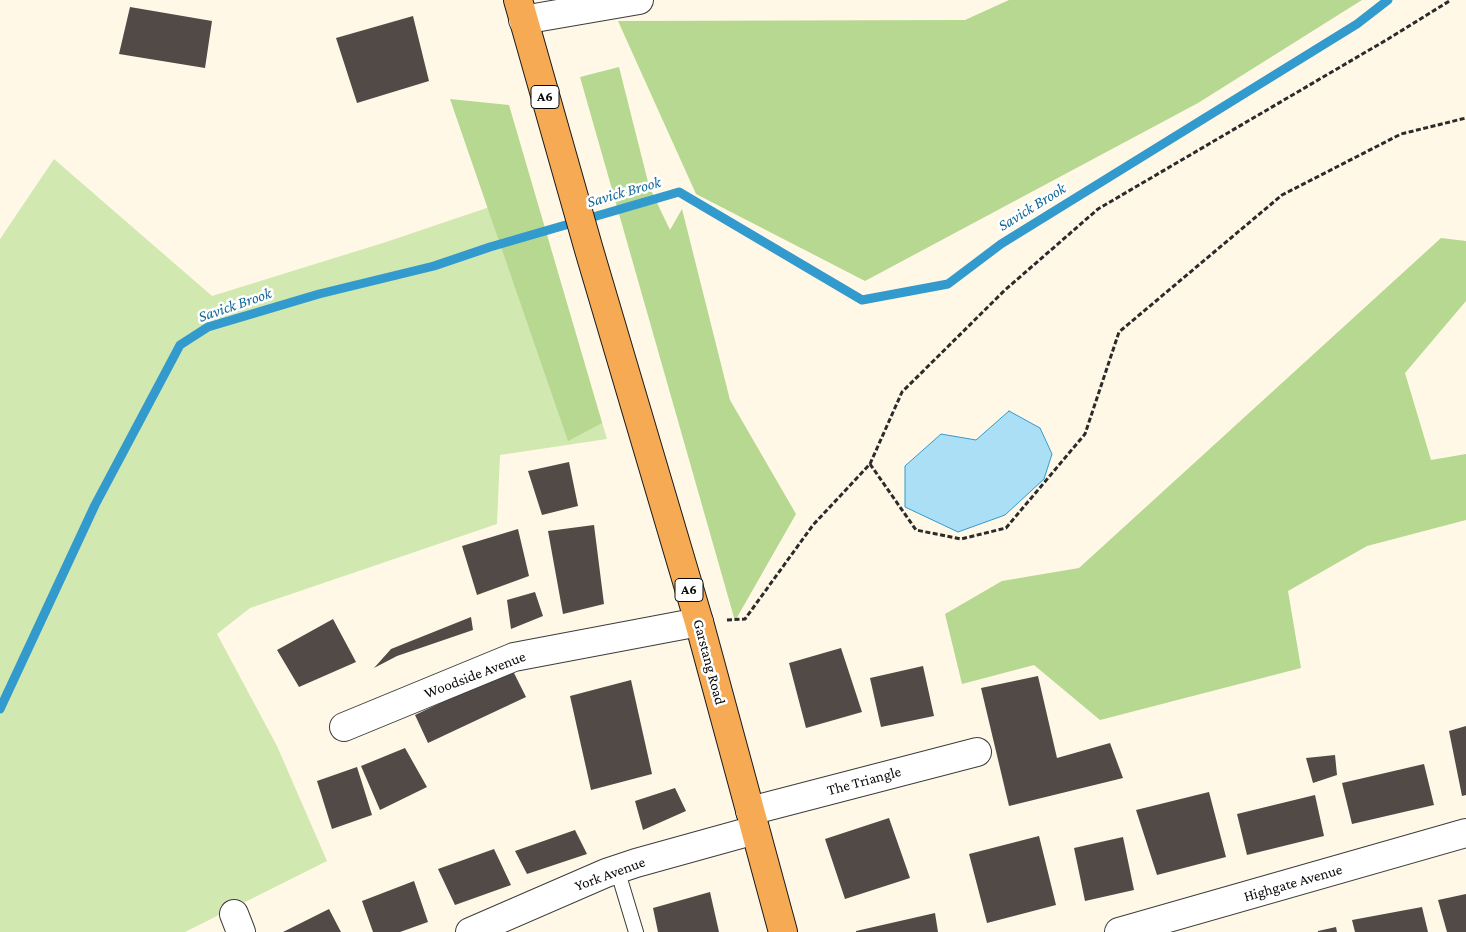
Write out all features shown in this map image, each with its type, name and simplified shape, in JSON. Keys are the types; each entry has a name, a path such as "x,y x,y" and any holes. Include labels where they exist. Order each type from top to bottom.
{"highway":[{"name":"Garstang Road","path":"521,10 589,250 699,622 783,932"}],"street":[{"path":"521,10 639,0"},
{"name":"Woodside Avenue","path":"344,727 514,657 699,622"},
{"name":"The Triangle","path":"752,820 977,752"},
{"name":"York Avenue","path":"470,932 617,870 752,820"},
{"name":"Highgate Avenue","path":"1119,932 1466,833"}],"lane":[{"path":"617,870 636,932"}],"path":[{"path":"699,622 745,619 813,525 870,464 902,392 1004,290 1098,209 1451,0"},
{"path":"870,464 916,530 961,539 1006,528 1085,434 1120,332 1282,195 1401,134 1466,118"}],"green space":[{"path":"1009,0 1362,0 1198,103 865,281 696,194 618,21 965,20"},
{"path":"619,67 649,186 670,230 682,209 730,400 796,514 735,621 580,77"},
{"path":"450,99 509,105 602,423 568,441"},
{"path":"54,159 212,296 386,242 534,192 607,439 500,455 497,524 250,608 217,634 277,746 327,861 185,932 0,932 0,239"},
{"path":"1441,238 1466,241 1466,301 1405,373 1431,460 1466,454 1466,520 1367,546 1288,591 1301,668 1100,720 1034,665 962,684 945,614 1002,581 1079,568"}],"water":[{"path":"1009,411 1040,428 1052,454 1044,479 1005,515 958,532 905,507 905,466 941,434 976,440"}],"building":[{"path":"130,7 212,21 205,68 119,54"},
{"path":"413,16 429,81 357,103 336,38"},
{"path":"569,462 578,506 542,515 528,471"},
{"path":"594,525 604,604 563,614 548,531"},
{"path":"518,529 529,576 477,595 462,546"},
{"path":"535,592 543,616 511,629 507,600"},
{"path":"471,617 473,630 397,656 374,668 391,649"},
{"path":"333,619 356,662 299,687 277,650"},
{"path":"841,648 862,712 806,728 789,663"},
{"path":"923,666 934,716 881,727 870,678"},
{"path":"512,669 526,697 428,743 415,715"},
{"path":"1038,676 1057,758 1110,743 1123,778 1009,806 981,688"},
{"path":"631,680 652,774 591,790 570,696"},
{"path":"1466,726 1466,795 1462,796 1449,731"},
{"path":"405,748 427,787 380,810 361,766"},
{"path":"1335,755 1337,775 1313,783 1306,758"},
{"path":"1424,764 1434,805 1352,824 1342,783"},
{"path":"357,767 372,815 332,829 317,781"},
{"path":"675,788 686,811 643,830 635,801"},
{"path":"1209,792 1226,857 1157,875 1136,810"},
{"path":"1315,795 1324,836 1247,855 1237,814"},
{"path":"889,818 910,878 845,899 825,839"},
{"path":"575,830 587,854 527,874 515,851"},
{"path":"1039,836 1056,905 987,923 969,854"},
{"path":"1123,837 1134,890 1085,901 1074,848"},
{"path":"494,849 511,885 455,905 438,869"},
{"path":"414,881 428,922 400,932 373,932 362,901"},
{"path":"710,892 719,932 658,932 653,908"},
{"path":"1466,894 1466,932 1447,932 1438,900"},
{"path":"1422,907 1428,932 1355,932 1352,920"},
{"path":"329,909 341,932 283,932"},
{"path":"935,913 938,932 856,932 856,931"},
{"path":"1336,927 1337,932 1318,932 1318,931"}],"waterway":[{"name":"Savick Brook","path":"0,709 95,505 180,345 208,327 319,294 434,266 490,247 679,192 862,300 948,284 1001,244 1357,24 1388,0"}]}
